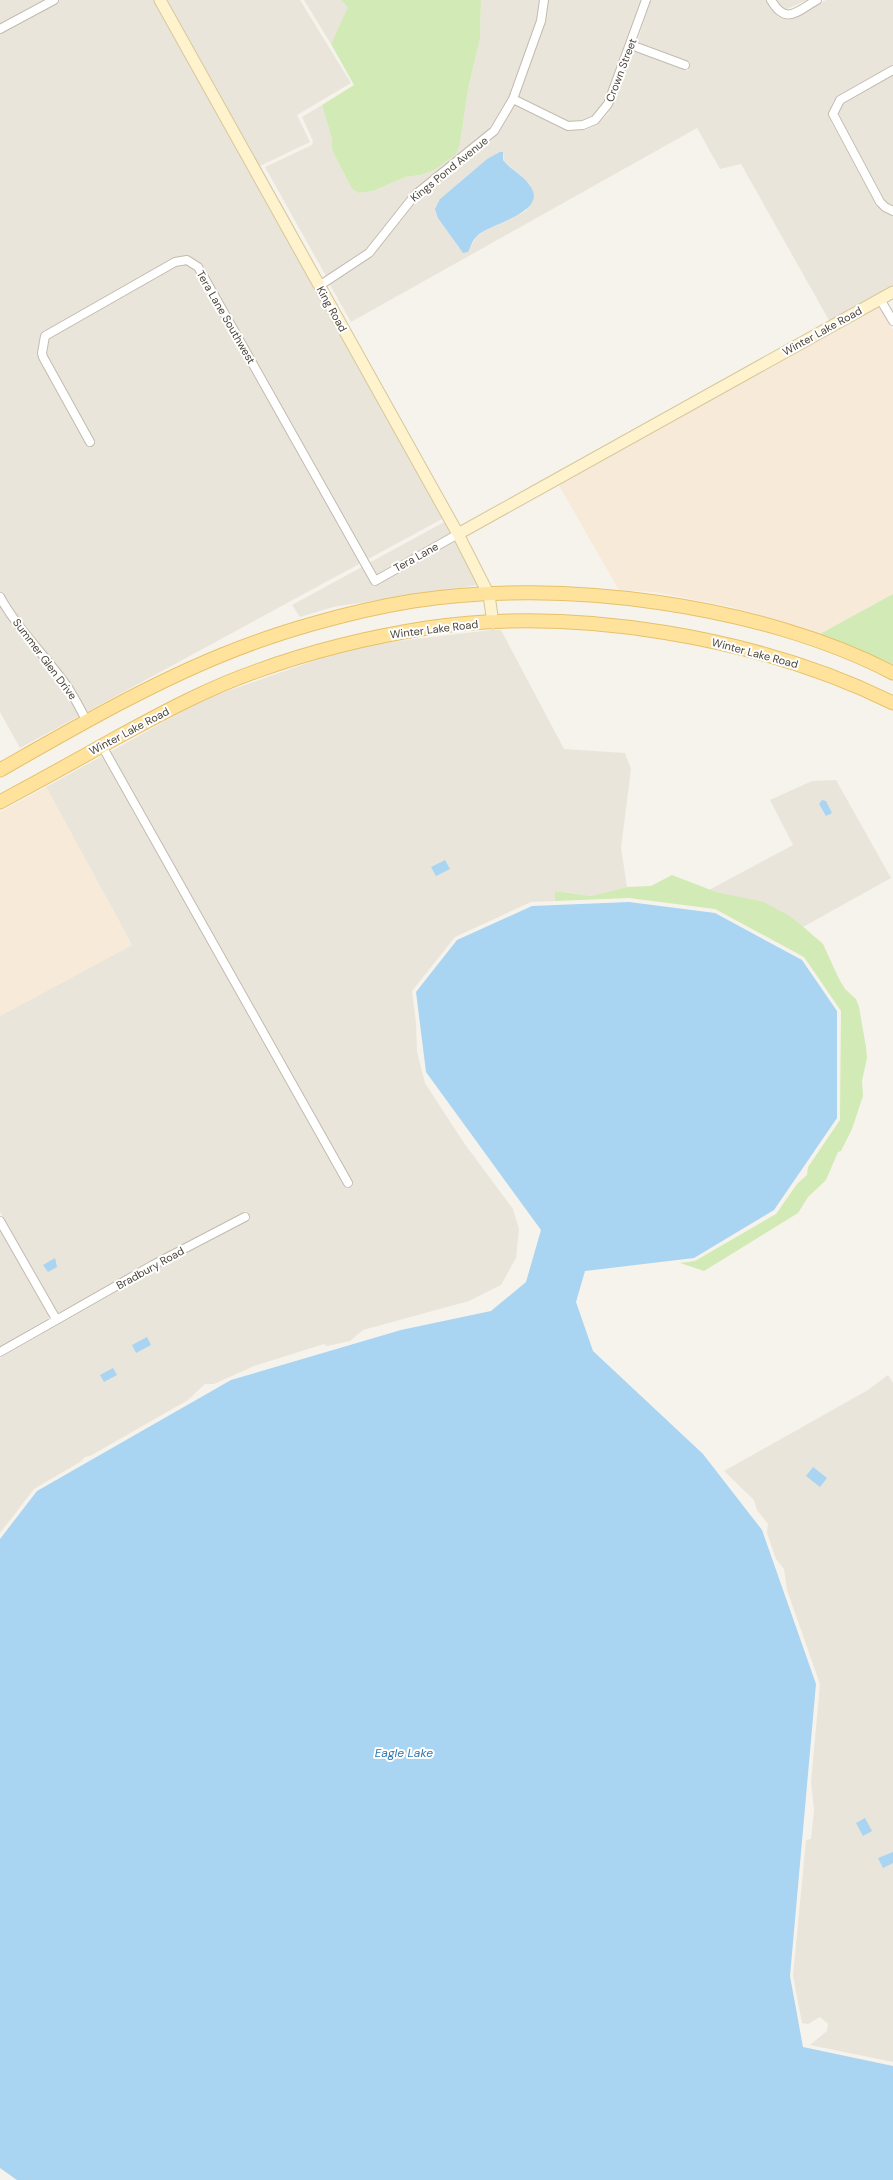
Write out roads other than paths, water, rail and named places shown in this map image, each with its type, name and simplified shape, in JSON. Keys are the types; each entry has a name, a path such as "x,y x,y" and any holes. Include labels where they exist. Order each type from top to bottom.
{"main road":[{"path":"0,770 146,691 222,655 351,614 414,601 489,595 530,594 596,596 701,610 803,636 869,660 893,673"},
{"name":"Winter Lake Road","path":"0,802 202,693 256,671 350,642 454,625 530,622 584,624 657,632 716,642 768,655 813,670 869,691 893,703"},
{"path":"0,776 57,738"}],"street":[{"path":"0,28 54,0"},
{"name":"King Road","path":"160,0 458,534 489,595 493,623"},
{"name":"Kings Pond Avenue","path":"320,286 369,253 415,195 494,131 513,99 542,20 544,0"},
{"name":"Crown Street","path":"513,99 568,126 589,123 600,116 608,104 631,45 646,0"},
{"path":"771,0 779,13 786,15 792,14 817,0"},
{"path":"631,45 685,65"},
{"path":"893,70 840,100 833,114 880,202 885,207 893,210"},
{"name":"Tera Lane Southwest","path":"90,442 43,357 42,353 45,336 175,262 189,260 198,267 201,272 375,581"},
{"name":"Winter Lake Road","path":"458,534 893,292"},
{"path":"880,299 893,321"},
{"name":"Tera Lane","path":"375,581 458,534"},
{"name":"Summer Glen Drive","path":"0,598 18,625 64,681 74,696 87,722"},
{"path":"102,746 348,1183"},
{"name":"Bradbury Road","path":"0,1352 56,1319 244,1217"},
{"path":"0,1220 56,1319"}],"water":[{"path":"500,152 503,152 503,160 531,186 533,191 533,199 529,206 513,218 477,236 468,252 463,253 438,218 435,209 440,199 487,159"},
{"path":"822,800 826,801 832,813 826,816 819,804"},
{"path":"445,860 450,869 436,876 431,867"},
{"name":"Eagle Lake","path":"629,902 715,913 802,960 837,1011 837,1118 774,1210 694,1258 585,1271 576,1302 593,1351 703,1454 762,1530 816,1684 790,1976 803,2047 893,2066 893,2180 17,2180 0,2168 0,1539 37,1491 231,1380 401,1330 491,1311 526,1282 541,1230 426,1072 416,992 457,940 532,906"},
{"path":"55,1258 57,1267 48,1272 43,1265"},
{"path":"147,1337 151,1345 136,1353 132,1345"},
{"path":"113,1368 117,1375 104,1382 100,1375"},
{"path":"813,1467 827,1478 820,1487 806,1476"},
{"path":"865,1818 872,1831 863,1836 856,1823"},
{"path":"893,1852 893,1863 883,1868 878,1858"}]}
